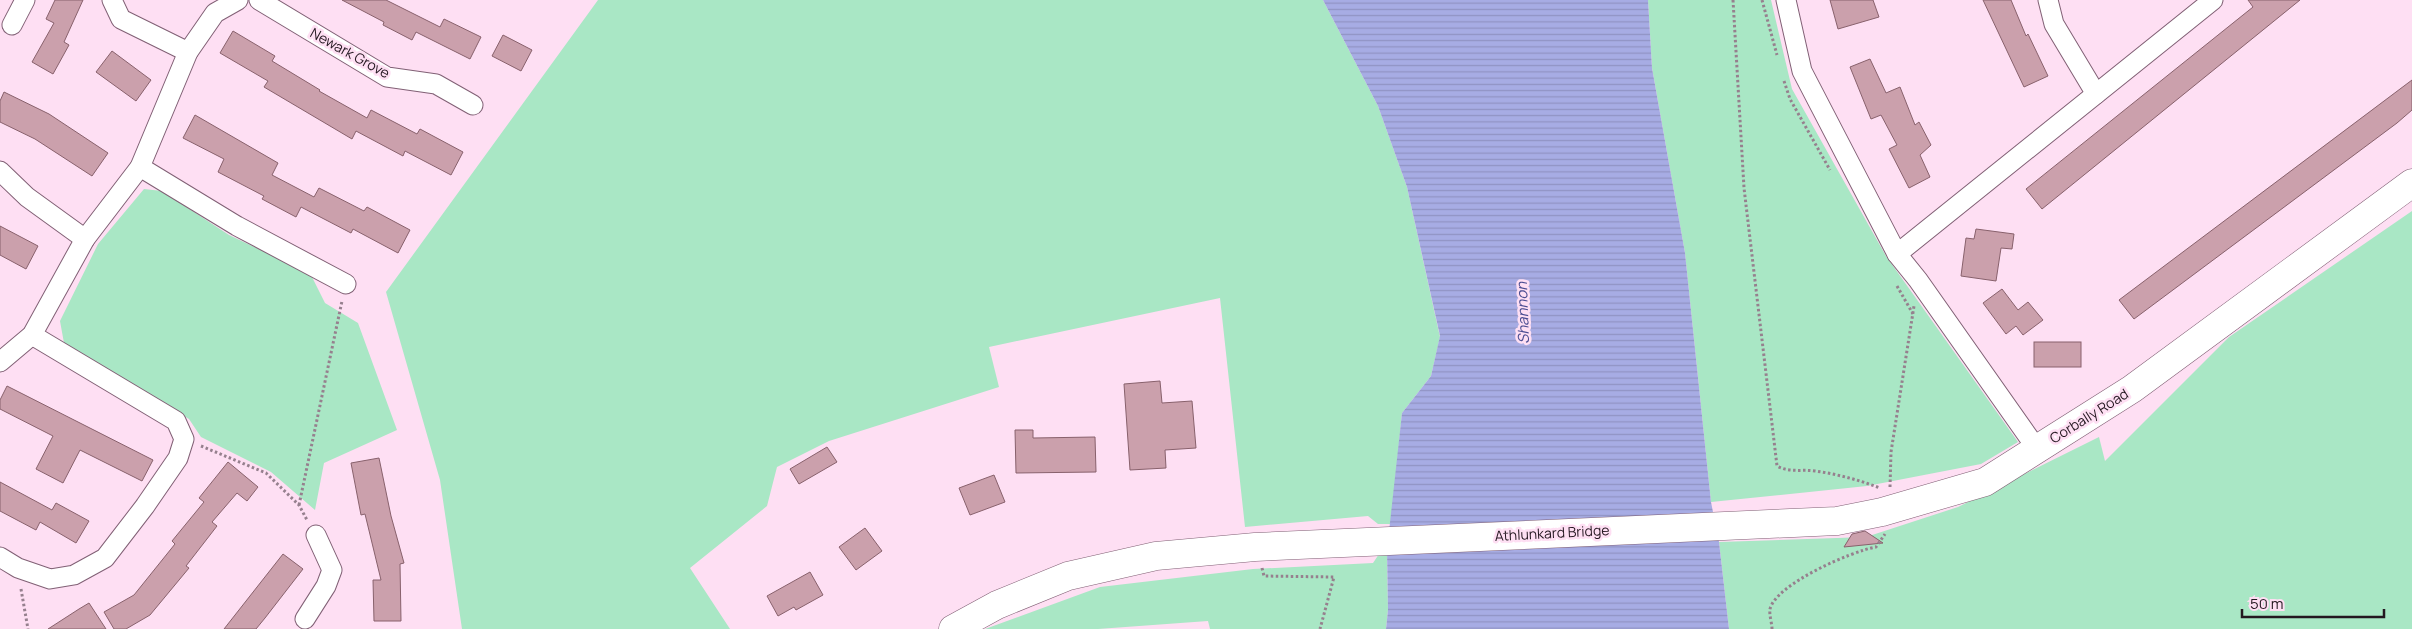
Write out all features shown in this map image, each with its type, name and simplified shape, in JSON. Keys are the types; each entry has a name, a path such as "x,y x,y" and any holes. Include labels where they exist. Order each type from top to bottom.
{"main road":[{"name":"Corbally Road","path":"1716,525 1837,520 1882,512 1984,482 2132,389 2412,183"},
{"name":"Athlunkard Bridge","path":"953,629 997,605 1068,576 1156,556 1255,547 1716,525"}],"street":[{"path":"12,25 26,0"},
{"path":"112,0 121,19 188,52"},
{"path":"0,362 32,335 85,239 140,167 188,52 215,14 238,0"},
{"name":"Newark Grove","path":"259,0 387,77 436,84 473,105"},
{"path":"1786,0 1802,71 1897,254 1918,280 2038,449"},
{"path":"2048,0 2054,24 2096,94"},
{"path":"1897,254 2213,0"},
{"path":"140,167 237,226 346,284"},
{"path":"0,171 27,197 85,239"},
{"path":"0,557 18,568 50,578 74,575 105,558 145,506 178,458 184,439 176,421 32,335"},
{"path":"305,626 326,586 332,570 316,535"}],"path":[{"path":"1733,0 1744,188 1777,466 1793,472 1814,471 1858,480 1885,490 1891,486 1891,452 1918,280"},
{"path":"299,505 346,284"},
{"path":"184,439 266,473 299,505 316,535"},
{"path":"1255,547 1264,576 1334,577 1320,629"},
{"path":"1772,629 1770,609 1778,596 1791,586 1831,564 1861,550 1876,548"},
{"path":"18,568 28,629"}],"green space":[{"path":"598,0 1323,0 1378,106 1407,187 1440,337 1431,376 1402,413 1391,524 1378,524 1368,516 1245,527 1220,298 989,347 999,387 829,441 777,467 767,506 690,568 730,629 462,629 440,480 386,292"},
{"path":"1648,0 1771,0 1792,89 1886,256 2018,442 1981,464 1867,486 1711,502 1685,253 1652,68"},
{"path":"144,189 162,191 229,235 310,273 325,303 358,323 397,430 324,463 315,510 271,472 201,437 189,419 64,343 60,321 98,244"},
{"path":"2412,211 2412,629 1729,629 1719,542 1866,537 1958,507 2099,437 2105,461 2229,337"},
{"path":"1387,550 1388,610 1386,629 1210,629 1208,621 1098,629 985,629 1100,587 1253,569 1373,563 1379,554"}],"water":[{"name":"Shannon","path":"1323,0 1648,0 1652,68 1685,253 1711,502 1719,542 1729,629 1386,629 1388,610 1387,550 1402,413 1431,376 1440,336 1407,187 1378,106"}],"building":[{"path":"55,0 83,0 64,42 69,45 53,74 32,62 54,23 46,19"},
{"path":"342,0 386,0 440,27 444,19 481,37 470,59 416,32 412,40 383,25 384,22"},
{"path":"1830,0 1873,0 1879,17 1838,29"},
{"path":"1983,0 2011,0 2026,36 2028,34 2048,76 2024,87"},
{"path":"2248,0 2300,0 2042,209 2026,189 2253,7"},
{"path":"233,31 275,56 272,61 319,91 367,118 371,110 417,134 420,129 463,152 451,175 405,151 403,156 356,131 352,139 264,87 268,81 220,53"},
{"path":"503,35 532,50 521,71 492,56"},
{"path":"112,51 151,80 136,101 96,72"},
{"path":"1870,59 1886,93 1900,87 1915,125 1919,122 1931,145 1920,155 1930,177 1909,188 1889,149 1897,145 1881,115 1871,119 1850,67"},
{"path":"2412,80 2412,110 2397,123 2134,319 2119,300"},
{"path":"4,92 49,114 108,153 92,176 35,139 0,122 0,101"},
{"path":"195,115 278,163 272,175 314,197 319,188 364,211 367,207 410,230 398,253 353,229 351,233 301,207 296,217 262,199 264,196 218,172 224,159 183,138"},
{"path":"0,226 38,246 26,269 0,255"},
{"path":"1976,229 2014,234 2012,249 2001,248 1996,281 1961,276 1966,238 1974,239"},
{"path":"2002,289 2018,310 2028,302 2043,320 2023,335 2016,326 2006,334 1983,303"},
{"path":"2034,342 2081,342 2081,367 2034,367"},
{"path":"1160,381 1162,403 1192,401 1196,448 1165,450 1166,468 1130,470 1124,384"},
{"path":"7,386 153,460 142,481 80,450 63,483 36,469 53,436 0,409 0,400"},
{"path":"1015,430 1033,430 1033,438 1095,437 1096,472 1016,473"},
{"path":"827,447 837,462 799,484 790,469"},
{"path":"379,458 391,516 404,563 400,564 401,621 374,621 373,580 381,580 365,514 361,515 351,463"},
{"path":"228,462 258,487 247,501 237,493 212,522 217,526 186,566 189,568 150,615 126,629 114,629 104,612 134,595 175,544 172,541 204,502 199,498"},
{"path":"994,475 1005,502 970,515 959,488"},
{"path":"0,482 52,510 56,503 89,521 76,543 40,522 36,530 0,511"},
{"path":"865,528 882,551 856,570 839,547"},
{"path":"1865,531 1883,543 1844,547 1852,534"},
{"path":"283,554 303,569 265,618 256,629 224,629"},
{"path":"810,572 823,595 796,610 794,607 778,616 767,596"},
{"path":"89,603 106,629 48,629 79,609"}]}
